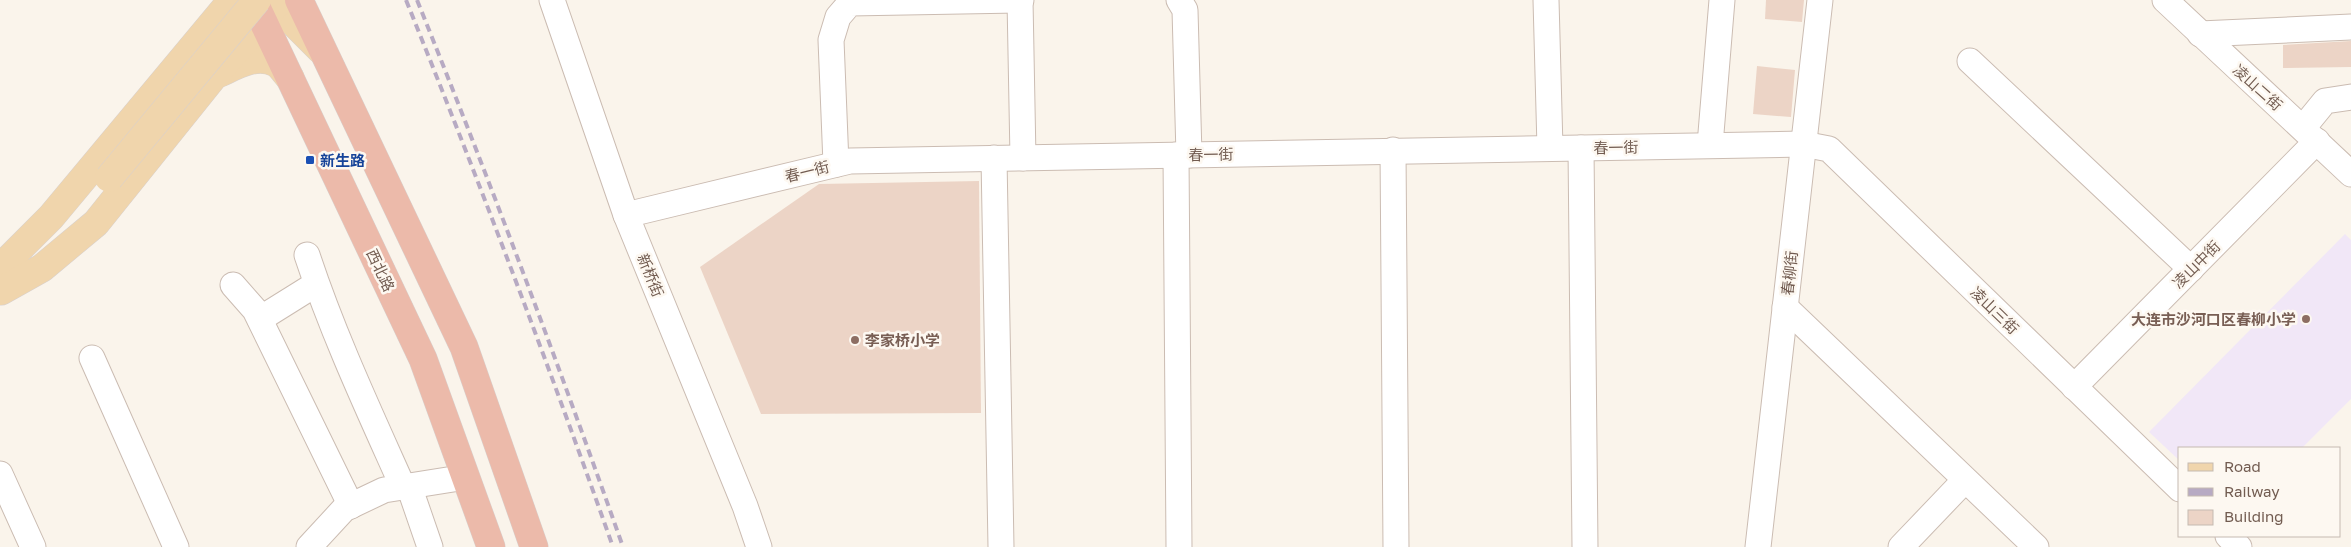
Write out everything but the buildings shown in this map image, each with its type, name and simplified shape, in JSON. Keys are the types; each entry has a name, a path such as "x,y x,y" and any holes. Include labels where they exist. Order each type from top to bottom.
{"highway":[{"path":"271,4 324,52 464,347 534,547"},
{"name":"西北路","path":"271,4 290,78 423,359 491,547"}],"main road":[{"path":"0,251 214,0"},
{"path":"0,283 35,260 232,0"},
{"path":"102,172 271,4"},
{"path":"0,283 42,268 96,223 271,4"},
{"path":"214,76 245,60 261,60 276,64 290,78"}],"street":[{"name":"新桥街","path":"552,0 626,215 745,506 759,547"},
{"path":"836,164 831,40 838,17 850,3 1020,0 1023,158"},
{"path":"1179,0 1186,10 1182,155 1179,547"},
{"path":"1546,0 1550,148"},
{"path":"1710,146 1722,0"},
{"name":"春柳街","path":"1758,547 1820,0"},
{"name":"凌山二街","path":"2164,0 2351,174"},
{"path":"2200,34 2351,27"},
{"path":"1970,61 2191,268"},
{"name":"凌山中街","path":"2074,387 2191,268 2310,135 2325,102 2351,96"},
{"name":"春一街","path":"626,215 850,160 1803,144"},
{"name":"凌山三街","path":"1803,144 1829,149 2178,487"},
{"path":"1581,148 1584,547"},
{"path":"1394,150 1396,547"},
{"path":"994,158 1001,547"},
{"path":"306,255 316,284 406,486 430,547"},
{"path":"260,319 316,284"},
{"path":"233,285 255,310 260,319 351,506"},
{"path":"1785,307 2036,547"},
{"path":"92,358 176,547"},
{"path":"0,474 33,547"},
{"path":"309,547 344,509 384,490 466,477"},
{"path":"1902,547 1965,480"},
{"path":"2229,537 2240,547"}],"shaded area":[{"name":"大连市沙河口区春柳小学","path":"2345,234 2351,240 2351,399 2303,447 2178,447 2178,459 2149,432"}],"railway":[{"path":"406,0 564,409 613,547"},
{"path":"417,0 523,272 623,547"}],"place":[{"name":"新生路","path":"310,160"},
{"name":"大连市沙河口区春柳小学","path":"2306,319"},
{"name":"李家桥小学","path":"855,340"}]}
